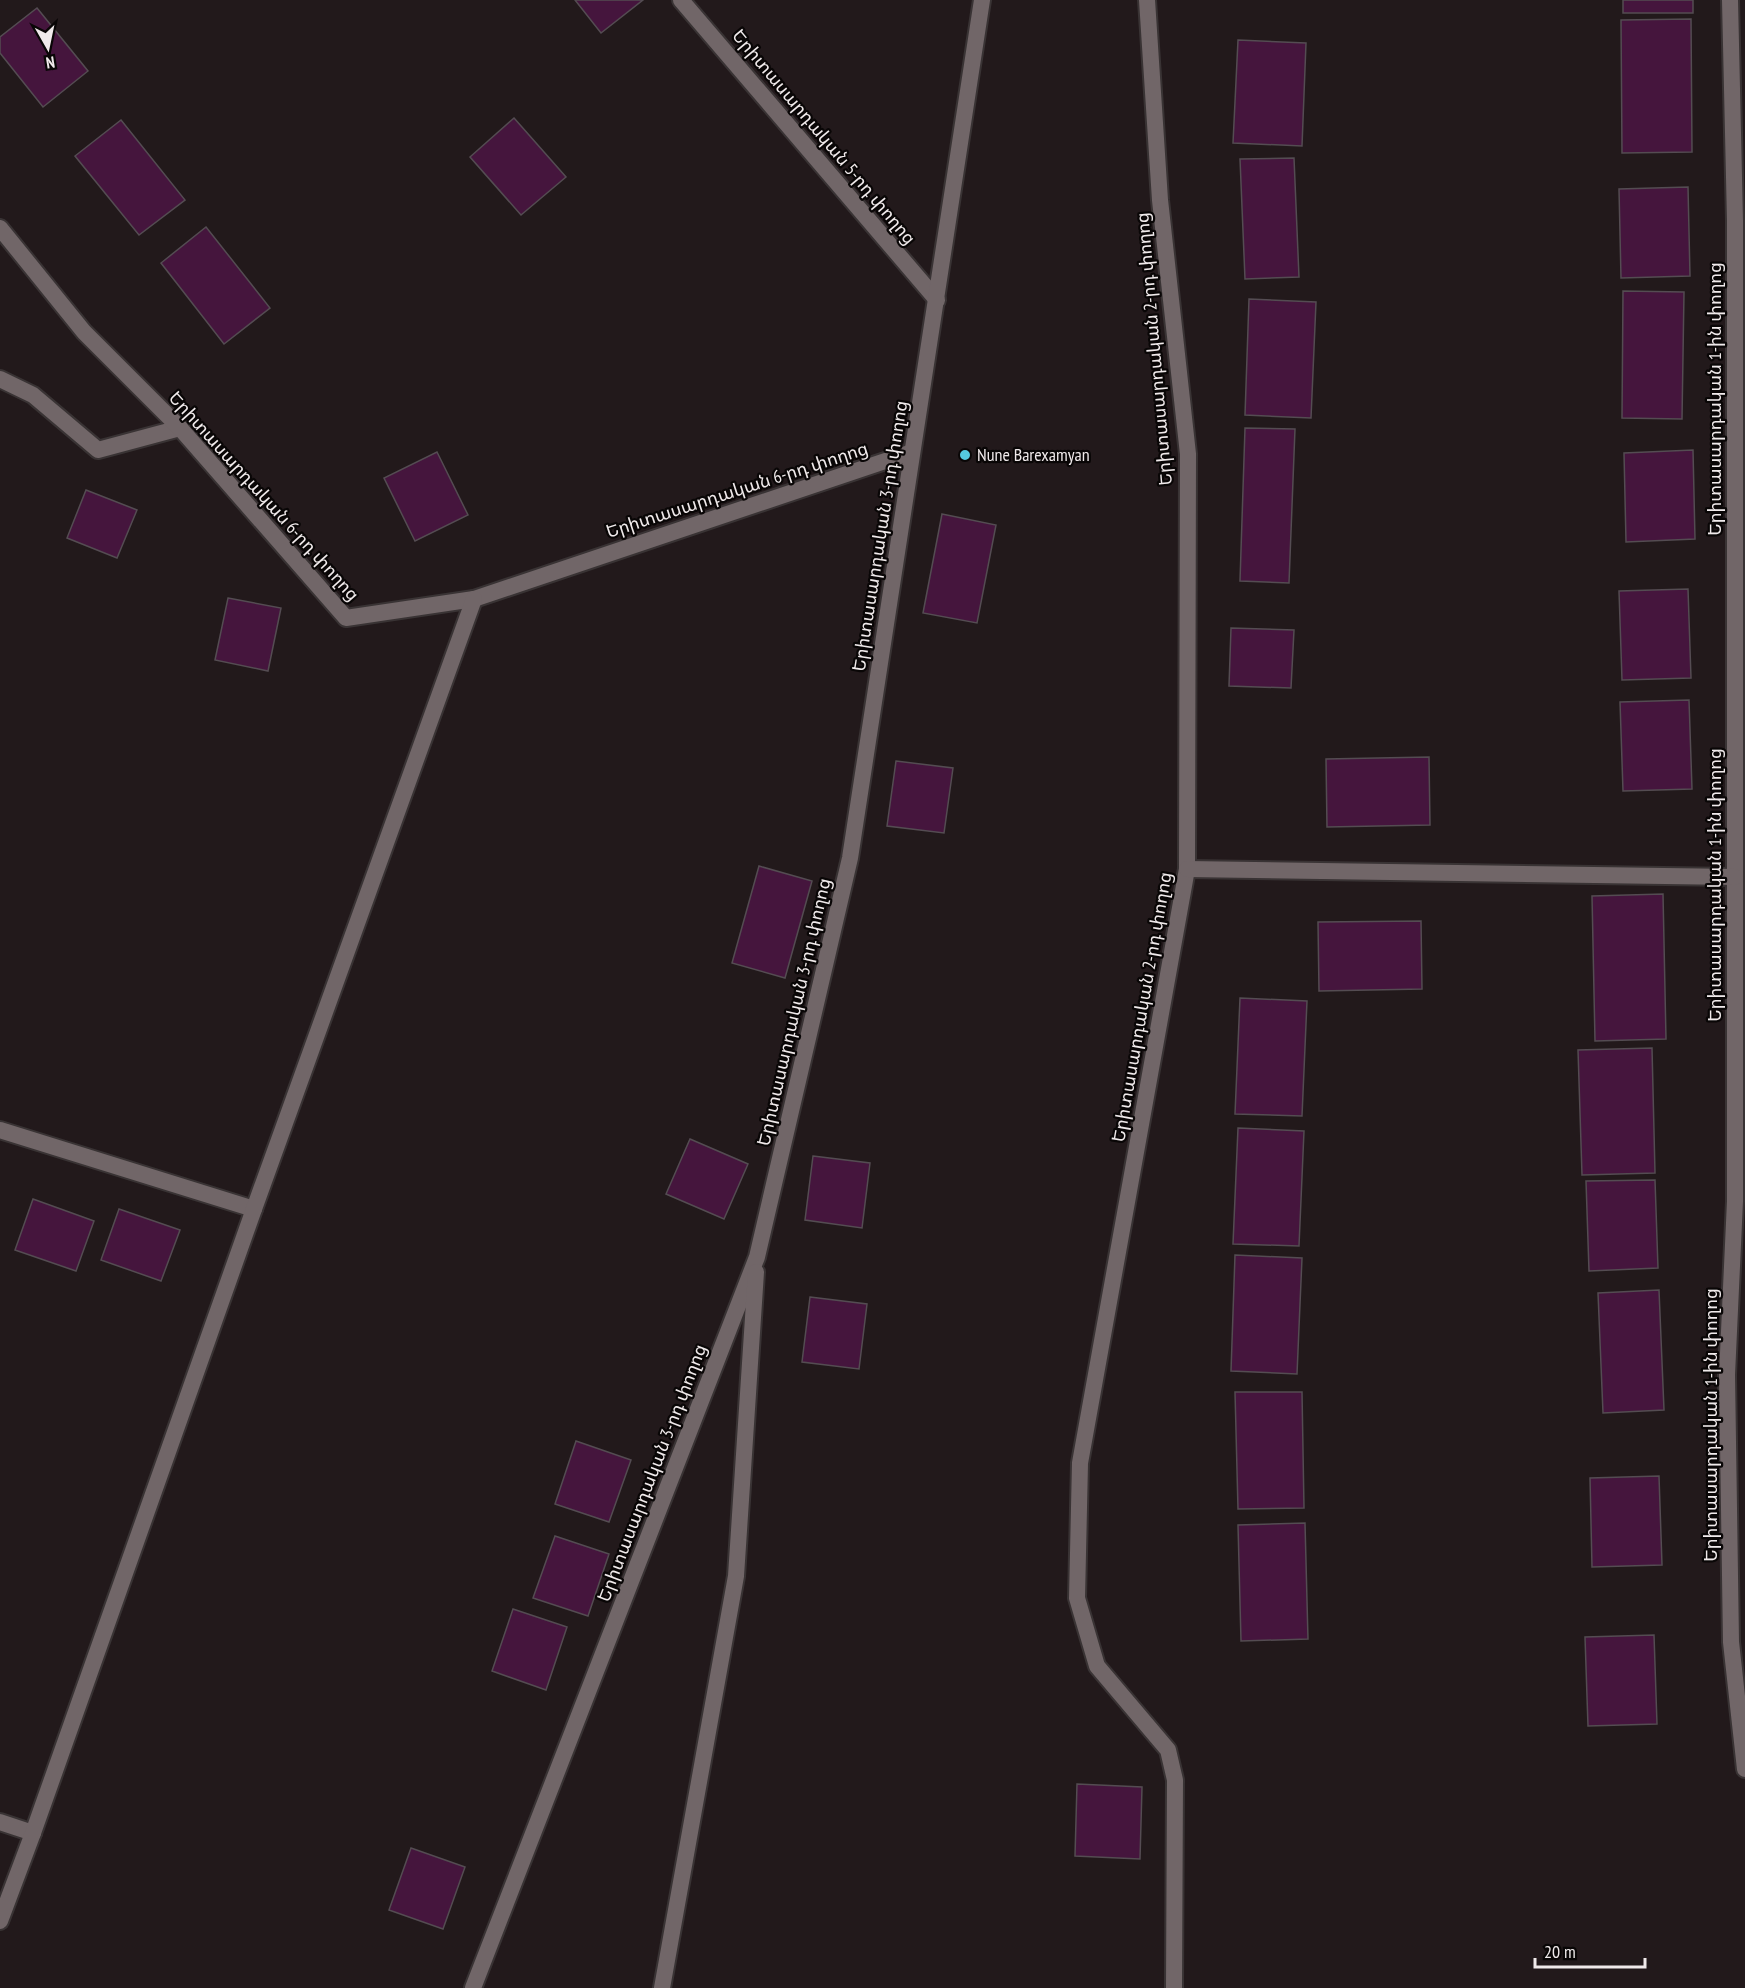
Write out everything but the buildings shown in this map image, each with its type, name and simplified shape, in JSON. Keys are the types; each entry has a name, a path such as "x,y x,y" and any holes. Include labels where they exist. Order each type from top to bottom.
{"street":[{"name":"Երիտասարդական 5-րդ փողոց","path":"681,0 937,300"},
{"name":"Երիտասարդական 3-րդ փողոց","path":"474,1988 757,1257 850,858 982,0"},
{"name":"Երիտասարդական 2-րդ փողոց","path":"1147,0 1160,200 1188,454 1187,869 1080,1462 1077,1598 1097,1666 1168,1750 1175,1780 1174,1988"},
{"name":"Երիտասարդական 1-ին փողոց","path":"1730,0 1735,221 1735,1201 1727,1375 1731,1642 1745,1769"},
{"name":"Երիտասարդական 6-րդ փողոց","path":"0,228 84,332 180,428 346,618 474,599 912,452"},
{"path":"0,379 33,395 98,450 180,428"},
{"path":"0,1921 474,599"},
{"path":"1187,869 1735,877"},
{"path":"0,1130 254,1209"},
{"path":"662,1988 736,1575 757,1257"},
{"path":"0,1822 33,1833"}],"place":[{"name":"Nune Barexamyan","path":"965,455"}]}
